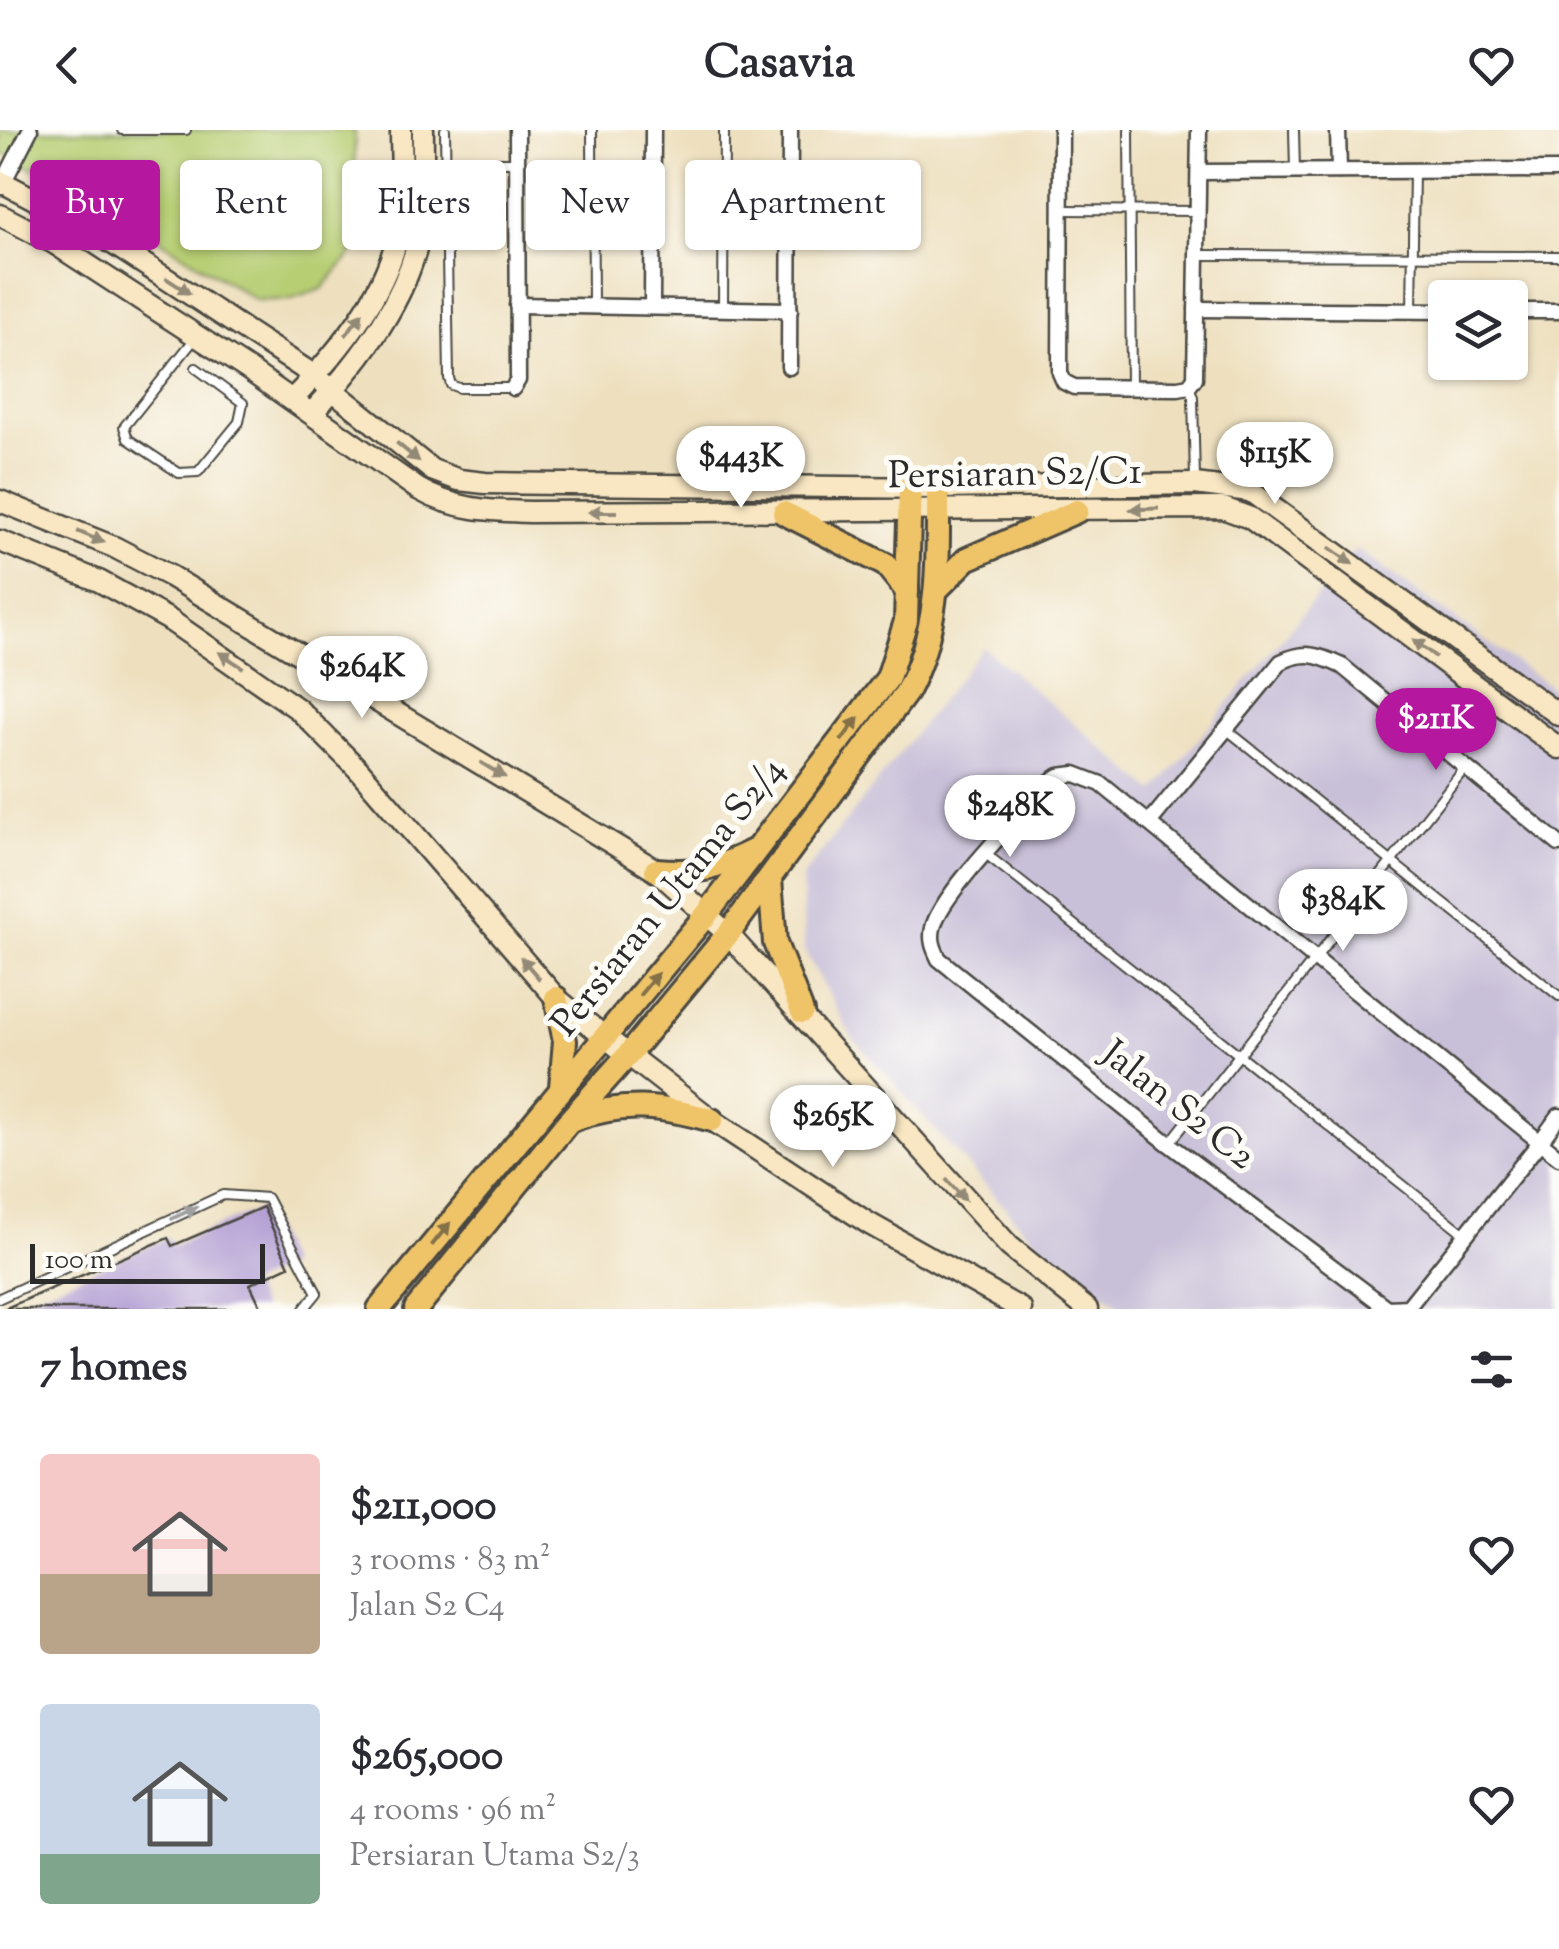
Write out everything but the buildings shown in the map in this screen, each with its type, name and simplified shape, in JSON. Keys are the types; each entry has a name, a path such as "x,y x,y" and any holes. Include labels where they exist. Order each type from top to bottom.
{"main road":[{"path":"292,400 369,304 383,274 400,224 402,130"},
{"path":"312,413 388,316 405,280 422,222 423,130"},
{"name":"Persiaran S2/C1","path":"1,185 89,228 315,376 423,464 459,480 938,488 1195,484 1250,491 1559,714"},
{"name":"Persiaran S2/C1","path":"0,215 54,243 198,336 418,489 467,508 530,512 784,513 1223,508 1250,518 1559,748"},
{"path":"1195,484 1196,508"},
{"name":"Persiaran Utama S2/4","path":"379,1309 707,914 888,678 906,621 910,487"},
{"name":"Persiaran Utama S2/4","path":"416,1309 728,934 906,694 919,670 932,629 938,588 938,488"},
{"path":"0,502 114,546 170,576 656,870 728,934 802,1012 956,1191 1009,1246 1086,1309"},
{"path":"938,588 967,559 1078,511"},
{"path":"784,513 886,566 907,591"},
{"path":"0,542 99,580 168,619 298,709 358,769 556,998 712,1120 868,1223 1021,1309"},
{"path":"656,870 700,872 761,846"},
{"path":"770,879 775,943 802,1012"},
{"path":"556,998 565,1040 561,1087"},
{"path":"568,1122 601,1110 636,1105 672,1108 712,1120"}],"street":[{"path":"1,185 30,130"},
{"path":"513,388 518,380 517,130"},
{"path":"652,308 653,130"},
{"path":"789,366 790,130"},
{"path":"1061,130 1060,373 1064,382 1074,386 1131,388 1189,386 1195,378 1199,130"},
{"path":"1338,130 1339,171"},
{"path":"1199,172 1559,170"},
{"path":"518,305 790,310"},
{"path":"1196,310 1428,311"},
{"path":"1528,311 1559,312"},
{"path":"1559,844 1342,666 1316,654 1297,654 1280,662 1149,822 1559,1157"},
{"name":"Jalan S2 C2","path":"1149,822 1101,784 1075,774 1059,776 1047,784 947,899 932,926 932,944 939,959 1170,1144 1387,1308 1408,1307 1559,1116"}],"lane":[{"path":"122,130 186,130"},
{"path":"445,130 446,160"},
{"path":"592,130 594,306"},
{"path":"723,309 724,130"},
{"path":"1130,130 1131,388"},
{"path":"1294,130 1295,172"},
{"path":"506,162 517,162"},
{"path":"1412,311 1414,171"},
{"path":"1061,210 1198,211"},
{"path":"447,250 451,384 459,388 513,388"},
{"path":"1197,256 1559,256"},
{"path":"196,368 242,404 239,422 198,472 179,472 128,439 124,427 198,336"},
{"path":"1189,386 1194,397 1195,484"},
{"path":"1226,729 1559,996"},
{"path":"1170,1144 1312,958 1465,768"},
{"path":"986,854 1466,1235"},
{"path":"0,1298 223,1194 267,1198 317,1293 304,1309"}],"shaded area":[{"path":"1356,549 1559,693 1559,1309 1124,1309 1028,1233 852,1037 804,950 802,877 983,647 1155,792"}],"green space":[{"path":"0,130 355,130 355,160 342,160 342,250 354,251 322,289 289,300 256,300 160,240 160,160 30,160 30,167 0,152"}]}
